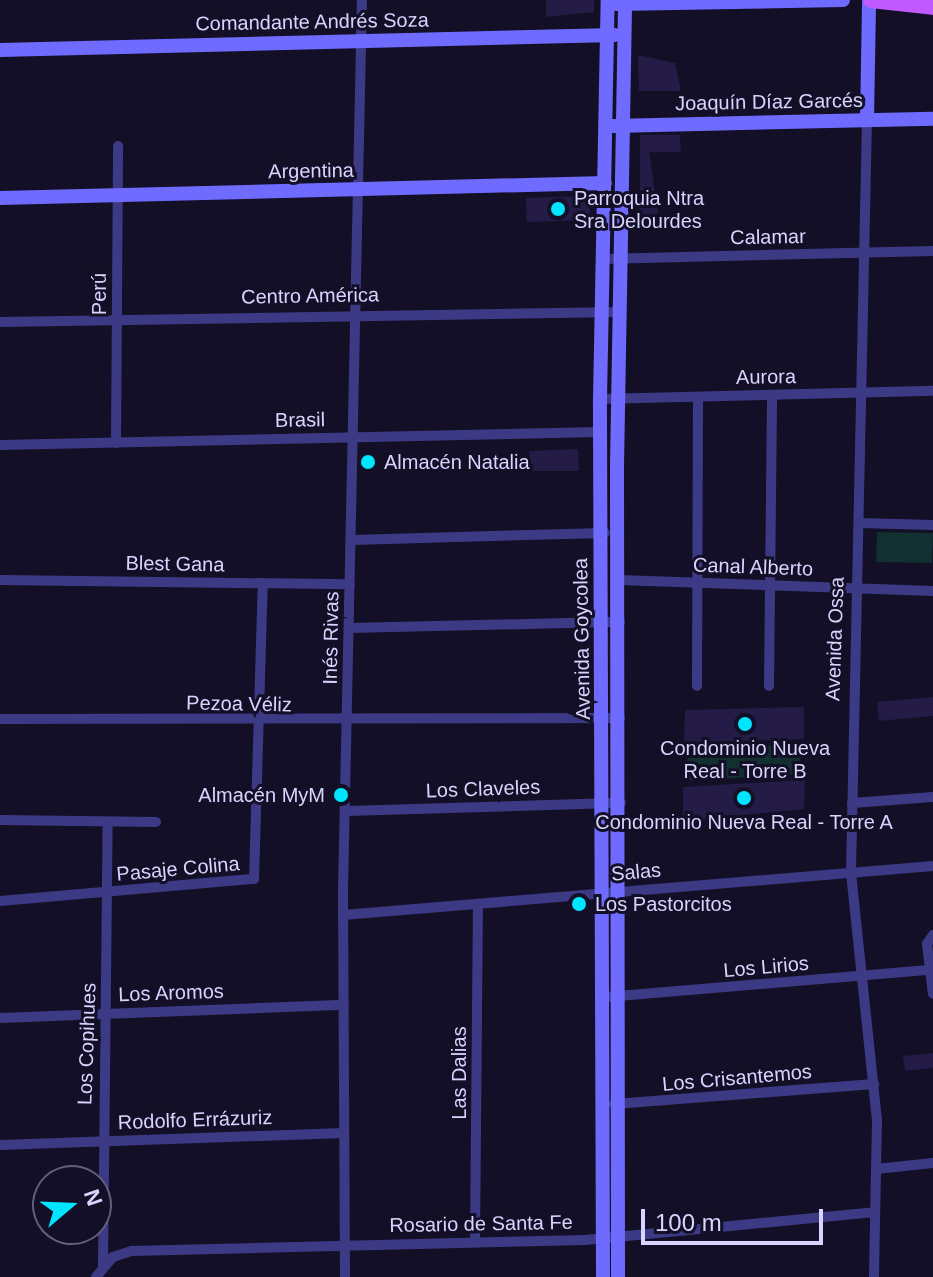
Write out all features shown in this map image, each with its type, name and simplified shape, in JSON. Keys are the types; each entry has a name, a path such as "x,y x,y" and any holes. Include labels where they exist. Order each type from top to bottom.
{"main road":[{"path":"870,0 933,7"}],"street":[{"name":"Inés Rivas","path":"345,1277 343,915 362,0"},
{"path":"608,2 843,0"},
{"name":"Avenida Ossa","path":"870,0 851,873 874,1084 874,1277"},
{"name":"Avenida Goycolea","path":"608,2 600,533 606,893 620,1104 618,1277"},
{"name":"Avenida Goycolea","path":"603,1277 604,1104 622,892 618,399 625,2"},
{"name":"Comandante Andrés Soza","path":"0,50 625,35"},
{"name":"Joaquín Díaz Garcés","path":"606,126 933,119"},
{"name":"Perú","path":"116,443 118,146"},
{"name":"Argentina","path":"0,198 622,182"},
{"name":"Calamar","path":"603,259 933,251"},
{"name":"Centro América","path":"0,322 356,313 620,312"},
{"name":"Aurora","path":"600,399 933,391"},
{"path":"769,686 772,395"},
{"path":"697,686 698,397"},
{"name":"Brasil","path":"0,445 600,432"},
{"path":"859,523 933,525"},
{"path":"351,540 618,533"},
{"name":"Blest Gana","path":"0,580 350,584"},
{"name":"Canal Alberto","path":"619,580 933,591"},
{"name":"Pasaje Colina","path":"0,901 254,879 263,583"},
{"path":"349,628 620,622"},
{"name":"Pezoa Véliz","path":"0,719 260,722 603,713 620,718"},
{"path":"852,803 933,797"},
{"name":"Los Claveles","path":"346,811 621,803"},
{"path":"0,820 156,822"},
{"name":"Los Copihues","path":"103,1266 102,1141 108,822"},
{"name":"Salas","path":"343,915 933,866"},
{"name":"Las Dalias","path":"475,1242 478,904"},
{"path":"933,935 929,970 933,994"},
{"name":"Los Lirios","path":"613,997 929,970"},
{"name":"Los Aromos","path":"0,1018 344,1005"},
{"name":"Los Crisantemos","path":"604,1104 874,1084"},
{"name":"Rodolfo Errázuriz","path":"0,1145 344,1133"},
{"path":"876,1169 933,1163"},
{"name":"Rosario de Santa Fe","path":"103,1266 132,1251 603,1239 875,1212"},
{"path":"96,1277 103,1266"}],"green space":[{"path":"877,532 933,533 932,563 876,562"},
{"path":"800,744 801,774 687,781 688,751"}],"building":[{"path":"546,0 594,0 594,12 546,17"},
{"path":"638,55 675,63 681,91 639,91"},
{"path":"640,135 680,135 681,152 649,152 659,219 640,219"},
{"name":"Parroquia Ntra Sra Delourdes","path":"589,196 590,220 527,222 526,198"},
{"path":"578,449 579,471 530,471 529,451"},
{"path":"933,697 933,716 879,721 877,702"},
{"name":"Condominio Nueva Real - Torre B","path":"804,707 804,739 684,743 685,710"},
{"name":"Condominio Nueva Real - Torre A","path":"805,780 804,809 683,821 683,787"},
{"path":"933,1053 933,1068 905,1071 903,1056"}],"place":[{"name":"Parroquia Ntra Sra Delourdes","path":"558,209"},
{"name":"Almacén Natalia","path":"368,462"},
{"name":"Condominio Nueva Real - Torre B","path":"745,724"},
{"name":"Almacén MyM","path":"341,795"},
{"name":"Condominio Nueva Real - Torre A","path":"744,798"},
{"name":"Los Pastorcitos","path":"579,904"}]}
